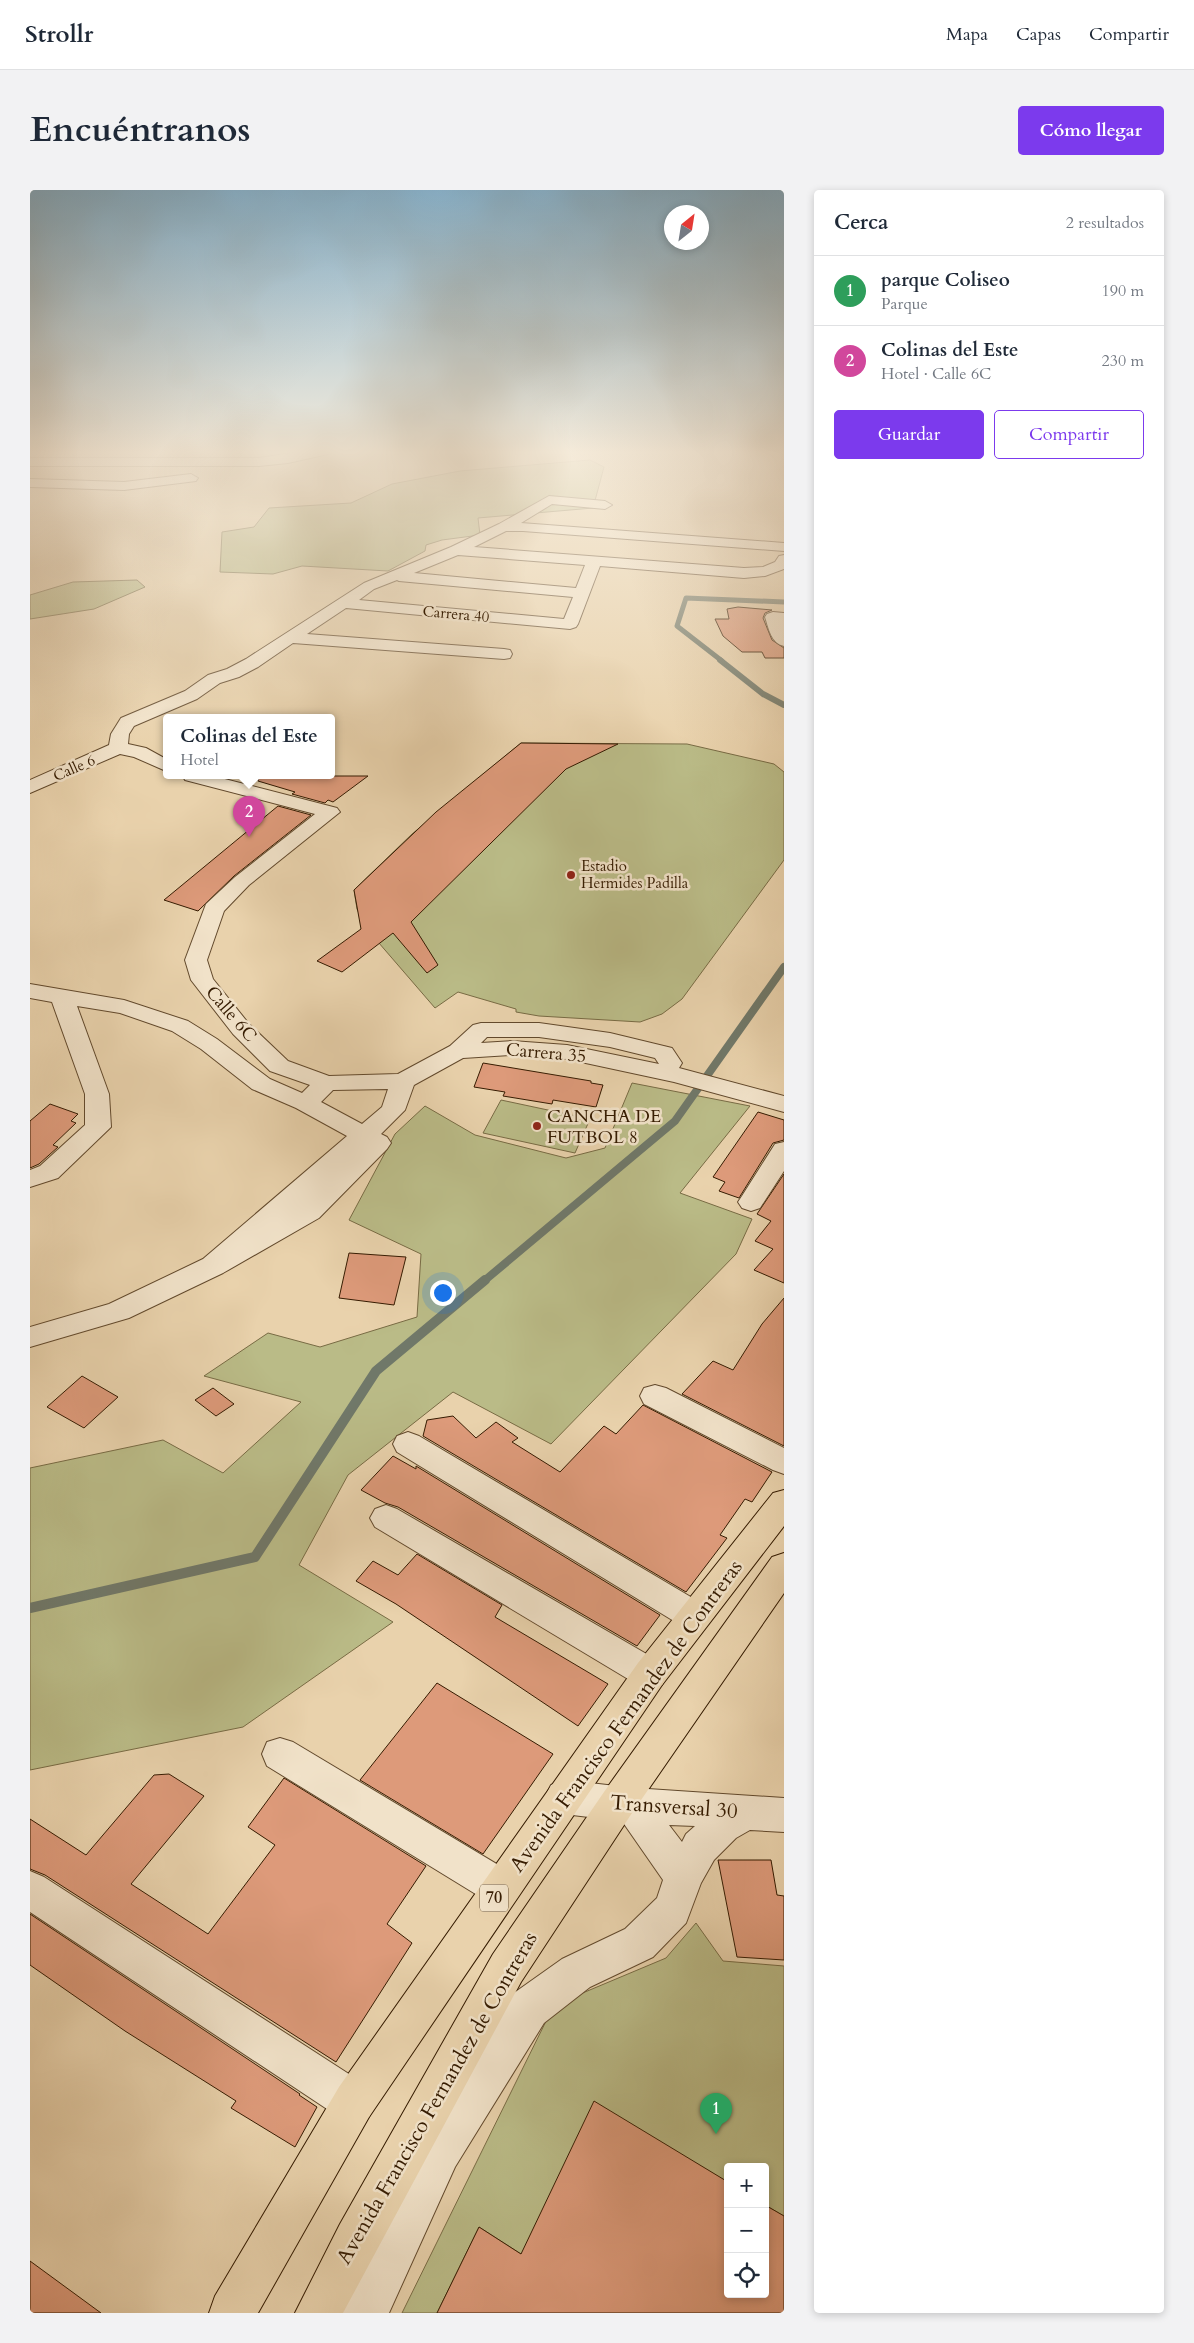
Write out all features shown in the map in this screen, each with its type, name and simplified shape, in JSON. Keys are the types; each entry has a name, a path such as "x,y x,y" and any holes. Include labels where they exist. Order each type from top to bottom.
{"main road":[{"name":"Avenida Francisco Fernandez de Contreras","path":"232,2313 354,2102 650,1674 784,1502"},
{"name":"Avenida Francisco Fernandez de Contreras","path":"318,2313 356,2240 507,1968 625,1804 784,1566"}],"street":[{"path":"163,764 139,752 118,748 120,734 127,722 191,695 214,679 233,673 252,663 369,586 456,550"},
{"path":"457,550 744,573 765,571 782,565 784,559"},
{"path":"582,593 594,561"},
{"name":"Carrera 40","path":"342,603 570,624 582,593 394,576"},
{"path":"778,618 780,638 784,642"},
{"path":"290,638 504,654"},
{"name":"Calle 6","path":"30,787 118,748"},
{"name":"Calle 6C","path":"204,779 330,812 242,881 214,909 196,960 202,980 241,1029 279,1066 327,1083"},
{"path":"30,991 124,1007 180,1026 209,1044 261,1084 305,1103 365,1134"},
{"path":"30,1179 49,1172 98,1127 97,1094 62,997"},
{"path":"73,1026 100,1002"},
{"name":"Carrera 35","path":"403,1081 458,1051 512,1048 566,1052 686,1077 784,1104"},
{"path":"30,1337 119,1311 213,1266 393,1110 403,1081 327,1083 305,1103"},
{"path":"750,1202 784,1150"},
{"path":"655,1396 784,1462"},
{"path":"408,1444 694,1616"},
{"path":"386,1518 650,1674"},
{"path":"280,1754 501,1888"},
{"name":"Transversal 30","path":"564,1798 765,1814"},
{"path":"625,1804 684,1877"},
{"path":"365,2313 440,2152 529,2008 576,1973 639,1943 672,1910 684,1877 700,1847 723,1826 765,1814"},
{"path":"30,1890 354,2102"}],"green space":[{"path":"221,550 425,550 388,571 302,566 273,574 220,572"},
{"path":"137,580 145,587 94,609 30,619 30,595 73,582"},
{"name":"Estadio Hermides Padilla","path":"521,743 687,744 774,764 784,772 784,860 682,999 662,1014 640,1022 539,1016 516,1012 516,1009 458,992 435,1008 366,928 357,909 354,890 412,834"},
{"path":"632,1083 750,1106 680,1193 752,1219 736,1254 551,1444 453,1392 348,1475 299,1565 393,1622 243,1727 30,1770 30,1468 163,1440 223,1473 301,1402 204,1376 268,1333 320,1347 417,1317 421,1254 349,1220 395,1134 425,1106 475,1135 566,1158 605,1148"},
{"name":"CANCHA DE FUTBOL 8","path":"501,1100 590,1119 575,1153 483,1133"},
{"path":"696,1923 723,1961 784,1966 784,2216 769,2207 769,2163 724,2163 724,2183 521,2254 479,2227 437,2313 402,2313 554,2005 666,1958"}],"building":[{"path":"738,607 772,610 765,613 763,618 772,640 784,648 784,658 765,658 762,652 742,652 723,636 715,619 729,619 727,609"},
{"path":"521,743 618,744 566,769 411,922 438,965 427,973 393,933 342,972 317,961 361,929 354,890 436,812"},
{"path":"335,776 368,776 333,802 328,800 325,803 292,794 295,792 258,781 258,779 335,779"},
{"path":"278,806 311,815 234,876 198,911 164,900"},
{"path":"483,1063 591,1081 591,1083 603,1085 596,1107 553,1100 552,1104 503,1096 505,1092 474,1087"},
{"path":"50,1104 78,1114 71,1121 76,1123 53,1145 58,1147 39,1164 30,1168 30,1121"},
{"path":"758,1112 784,1120 784,1140 773,1143 739,1198 719,1191 725,1182 713,1177"},
{"path":"784,1174 784,1283 754,1270 773,1249 755,1241 771,1221 757,1214"},
{"path":"349,1253 406,1257 394,1305 339,1298"},
{"path":"784,1298 784,1446 682,1394 713,1361 733,1370 762,1324"},
{"path":"82,1376 118,1397 84,1428 47,1407"},
{"path":"213,1388 234,1404 216,1416 195,1400"},
{"path":"643,1405 772,1472 752,1502 745,1499 720,1535 727,1538 686,1592 423,1436 427,1420 453,1416 476,1438 496,1422 518,1438 512,1442 560,1472 604,1426 616,1434"},
{"path":"393,1456 416,1469 416,1466 660,1615 637,1646 398,1507 385,1503 361,1490"},
{"path":"417,1554 502,1605 495,1617 608,1684 578,1726 396,1604 356,1581 373,1561 398,1575"},
{"path":"437,1683 553,1754 483,1854 360,1780"},
{"path":"169,1774 204,1796 131,1884 208,1934 275,1845 248,1827 284,1778 426,1866 387,1924 412,1943 336,2062 45,1875 30,1869 30,1819 86,1855 154,1775"},
{"path":"718,1860 771,1860 777,1895 784,1896 784,1960 737,1957"},
{"path":"30,1914 317,2107 295,2147 231,2108 236,2101 125,2031 30,1965"},
{"path":"594,2101 724,2180 724,2298 769,2298 769,2207 784,2216 784,2313 437,2313 479,2227 521,2254"},
{"path":"30,2261 101,2313 30,2313"}],"waterway":[{"path":"722,661 677,626 686,598 784,602"},
{"path":"720,660 763,694 784,705"},
{"path":"484,1281 675,1121 784,967"},
{"path":"30,1608 255,1557 376,1371 485,1280"}],"place":[{"name":"Colinas del Este","path":"249,837"},
{"name":"Estadio Hermides Padilla","path":"571,875"},
{"name":"CANCHA DE FUTBOL 8","path":"537,1126"},
{"name":"parque Coliseo","path":"716,2134"}]}
